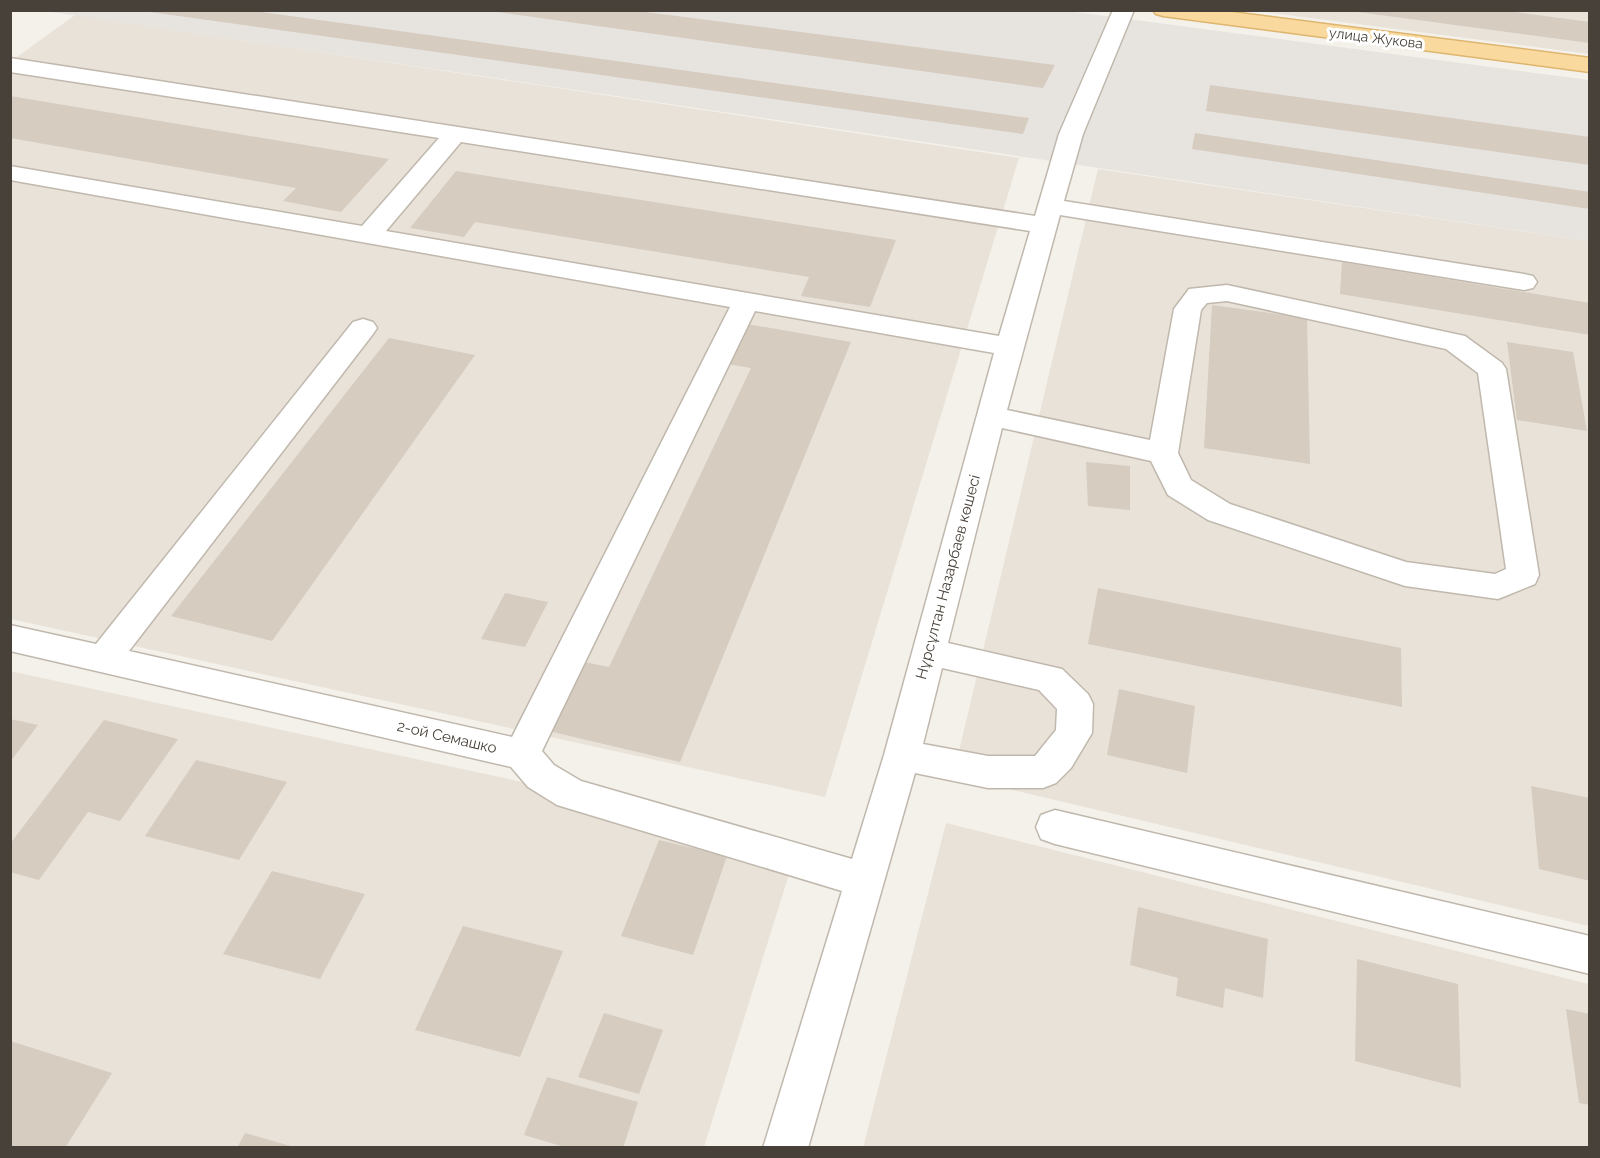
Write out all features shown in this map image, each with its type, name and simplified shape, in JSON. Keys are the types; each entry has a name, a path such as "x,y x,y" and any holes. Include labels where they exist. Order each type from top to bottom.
{"main road":[{"name":"улица Жукова","path":"1163,10 1590,65"}],"street":[{"name":"Нұрсұлтан Назарбаев көшесі","path":"785,1148 902,755 990,416 1071,134 1124,10"},
{"path":"10,65 455,134 1524,282"},
{"path":"368,236 455,134"},
{"path":"14,177 1010,347"},
{"path":"1227,293 1455,342 1492,369 1523,575 1498,587 1405,574 1218,512 1179,487 1162,453 1188,309 1198,295 1227,293"},
{"path":"746,301 522,754 541,776 570,794 865,880"},
{"path":"104,659 363,328"},
{"path":"990,416 1162,453"},
{"name":"2-ой Семашко","path":"10,638 522,754"},
{"path":"902,755 988,772 1043,772 1058,757 1074,733 1076,704 1050,679 929,652"},
{"path":"1055,827 1590,955"}],"shaded area":[{"path":"1060,10 1589,80 1589,241 45,11"},
{"path":"1256,11 1589,11 1589,54"},
{"path":"75,15 1019,158 825,797 11,619 10,62"},
{"path":"1098,169 1589,241 1589,926 953,776"},
{"path":"10,671 799,842 704,1147 11,1147"},
{"path":"946,823 1589,984 1589,1147 863,1148"}],"building":[{"path":"136,10 247,10 1029,118 1023,134"},
{"path":"483,10 630,10 1055,65 1043,88"},
{"path":"1343,10 1499,10 1590,22 1590,43"},
{"path":"1210,85 1590,137 1590,165 1206,111"},
{"path":"10,96 389,159 341,212 283,201 296,188 10,138"},
{"path":"1195,133 1590,192 1590,209 1192,149"},
{"path":"456,171 896,240 870,307 801,296 809,277 475,222 464,237 410,228"},
{"path":"1342,262 1590,303 1590,335 1340,294"},
{"path":"1212,305 1307,318 1310,464 1204,448"},
{"path":"747,324 851,342 680,762 540,729 575,660 609,667 751,368 727,364"},
{"path":"389,338 475,355 272,641 171,616"},
{"path":"1507,342 1573,352 1587,431 1517,420"},
{"path":"1086,462 1130,466 1130,510 1088,506"},
{"path":"1098,588 1401,648 1402,707 1088,644"},
{"path":"505,593 548,602 525,647 481,639"},
{"path":"1119,689 1195,706 1187,773 1107,755"},
{"path":"10,719 38,725 10,762"},
{"path":"104,720 178,739 120,821 88,812 39,880 10,872 10,844"},
{"path":"196,760 287,782 239,860 145,836"},
{"path":"1531,786 1590,798 1590,881 1539,869"},
{"path":"659,840 727,856 693,955 621,936"},
{"path":"272,871 365,894 320,979 223,954"},
{"path":"1138,907 1268,939 1263,998 1225,988 1223,1008 1176,996 1178,978 1130,965"},
{"path":"463,926 563,951 520,1057 415,1030"},
{"path":"1357,959 1458,984 1461,1088 1355,1061"},
{"path":"1566,1009 1590,1014 1590,1105 1579,1103"},
{"path":"604,1013 663,1030 639,1094 578,1077"},
{"path":"10,1041 112,1073 65,1148 10,1148"},
{"path":"547,1077 638,1102 623,1148 568,1148 524,1135"},
{"path":"245,1133 294,1147 294,1148 237,1148"}]}
